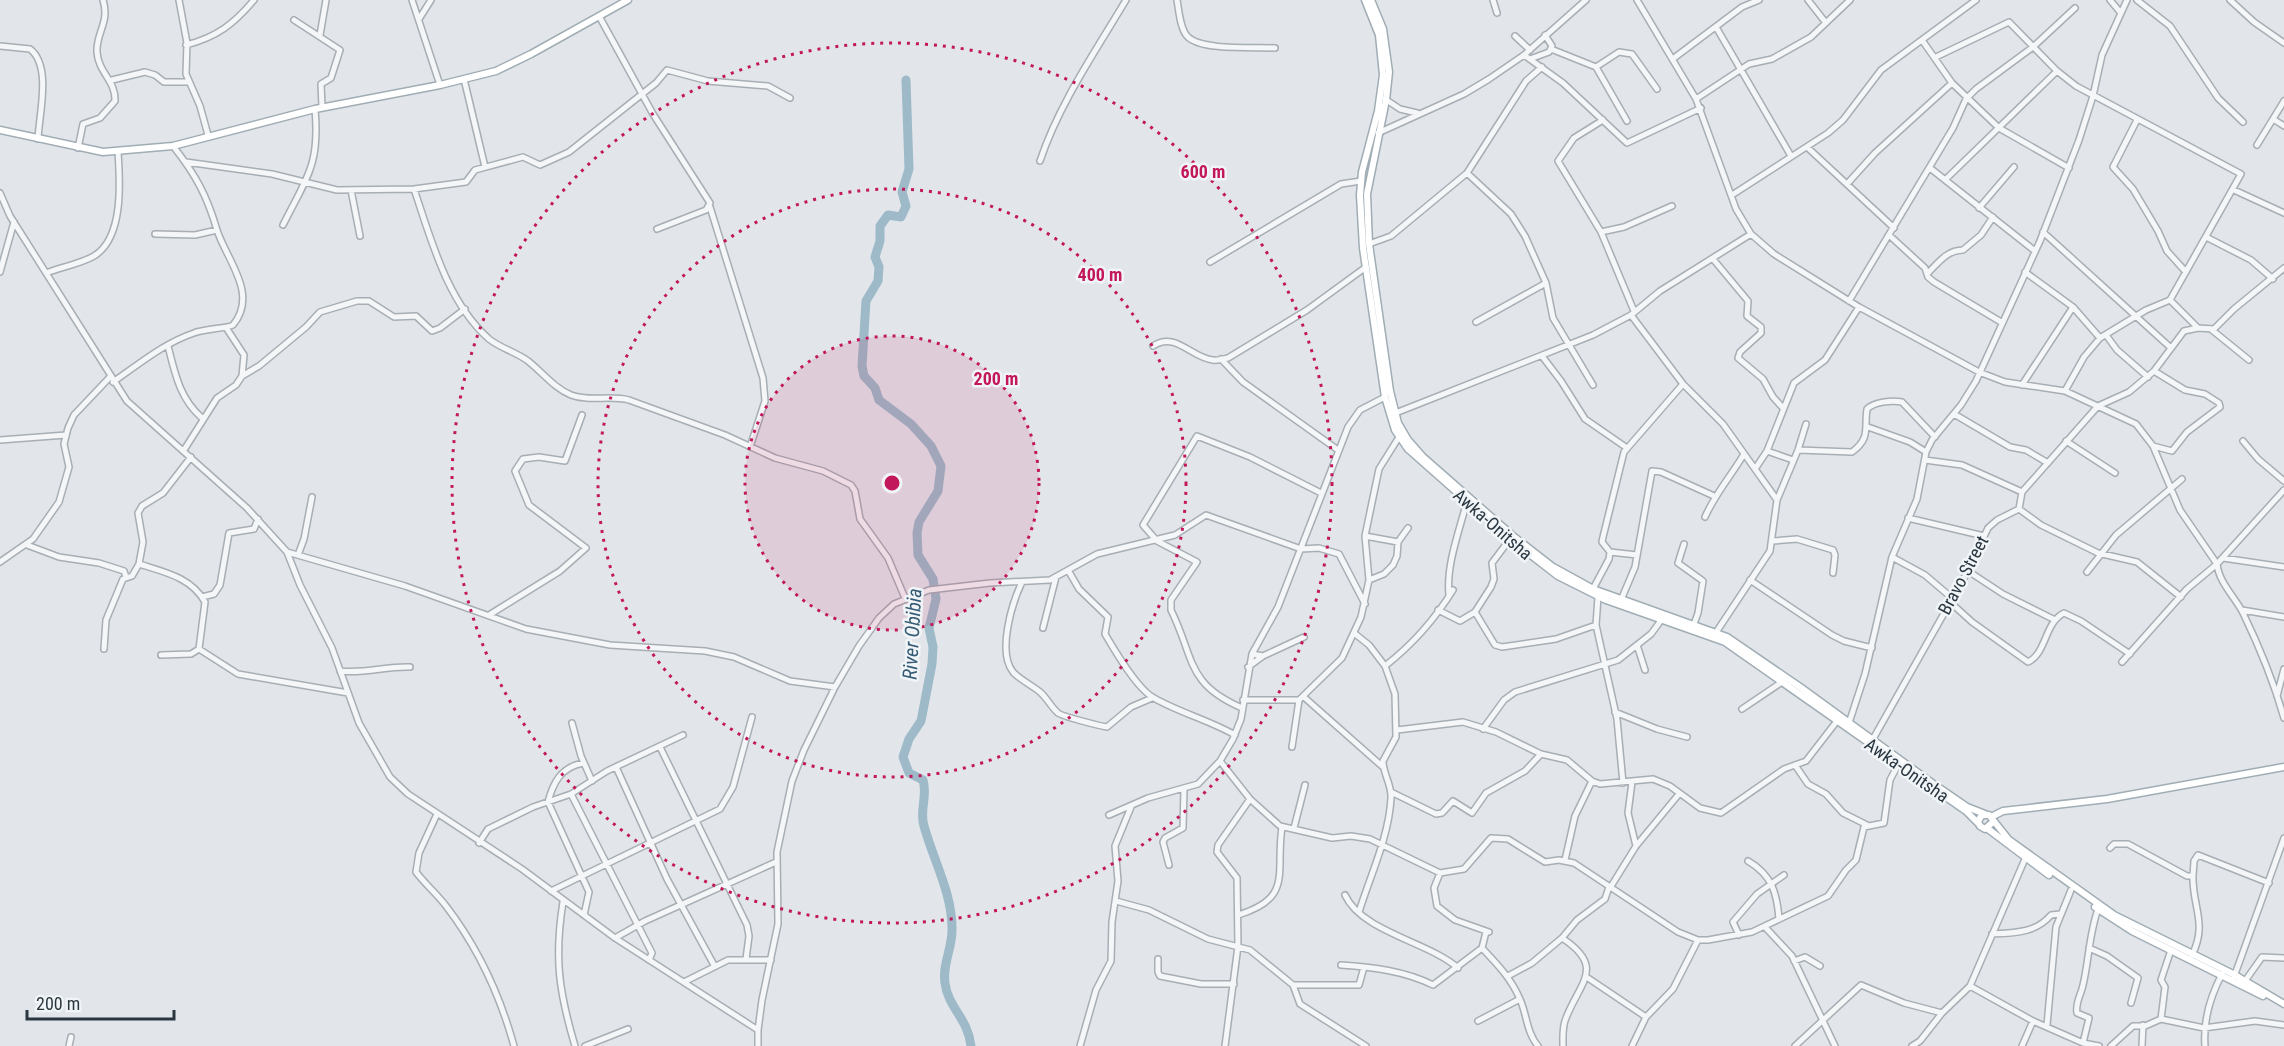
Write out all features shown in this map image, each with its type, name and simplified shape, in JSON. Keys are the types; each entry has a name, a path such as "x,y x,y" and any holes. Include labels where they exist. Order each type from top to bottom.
{"main road":[{"path":"0,130 78,148 118,152 173,146 322,107 440,85 496,70 531,54 628,0"},
{"name":"Awka-Onitsha","path":"1365,0 1379,35 1384,98 1361,181 1361,226 1366,267 1385,397 1399,437 1422,463 1509,539 1557,576 1598,597 1715,635 1837,721 1873,739 1899,763 1967,807 1990,818 2009,840 2114,915 2234,978"},
{"name":"Awka-Onitsha","path":"1371,0 1383,29 1389,72 1367,194 1369,244 1392,414 1403,433 1423,457 1541,559 1593,589 1694,624 1774,669 1848,726 1969,813 1978,824 2098,909 2132,931 2234,978"},
{"path":"1978,824 1979,818 1990,818 2010,810 2107,799 2284,767"},
{"path":"1988,829 1990,818"},
{"path":"2234,978 2245,981 2284,1004"},
{"path":"2234,978 2284,1009"}],"street":[{"path":"78,148 83,124 100,118 115,101 112,80 102,71 97,53 107,18 103,0"},
{"path":"179,0 186,45 184,67 188,82 200,106 208,135"},
{"path":"186,45 220,33 254,0"},
{"path":"320,35 326,0"},
{"path":"412,0 440,85"},
{"path":"419,19 431,0"},
{"path":"1040,161 1047,140 1076,85 1125,0"},
{"path":"1177,0 1184,31 1193,41 1209,45 1275,48"},
{"path":"1493,0 1497,14"},
{"path":"1372,137 1419,113 1464,94 1524,55 1586,0"},
{"path":"1637,0 1674,58 1701,108 1741,220 1751,234 1774,254 1848,301 1993,379 2065,391 2136,424 2152,446 2169,488 2188,524 2217,564 2219,574 2242,610 2284,718"},
{"path":"1674,58 1742,7 1759,0"},
{"path":"1809,0 1826,23"},
{"path":"1696,99 1749,64 1787,51 1811,37 1850,0"},
{"path":"1732,195 1791,156 1808,148 1843,120 1881,70 1976,0"},
{"path":"2110,0 2120,12"},
{"path":"1848,726 1872,648 1892,557 1917,499 1926,452 1976,381 2035,251 2069,168 2093,96 2102,55 2127,0"},
{"path":"2137,0 2170,26 2218,98 2243,122"},
{"path":"2230,0 2254,22 2284,43"},
{"path":"1848,301 1930,168 1953,128 1966,99 2033,46 2074,8"},
{"path":"599,16 653,114 708,199 763,378 765,401 750,447"},
{"path":"294,20 337,46 341,53 331,78 321,84 322,107"},
{"path":"1936,57 2008,22 2057,71 2093,96 2239,173 2241,177 2170,300 2103,337 2084,357 2065,391"},
{"path":"1716,27 1791,156"},
{"path":"1530,59 1549,52 1551,49 1551,41 1545,35"},
{"path":"1515,36 1530,50"},
{"path":"1922,40 1952,83 1966,99 1999,128 2069,168"},
{"path":"0,46 30,49 39,58 42,78 38,139"},
{"path":"1551,49 1596,67 1627,121"},
{"path":"1596,67 1619,52 1632,54 1657,89"},
{"path":"1524,55 1588,104 1625,142 1630,143 1701,108"},
{"path":"1369,244 1391,236 1467,173 1526,81 1542,67"},
{"path":"186,162 272,174 325,189 414,189 466,183 475,170 523,156 540,165 569,153 643,93 667,70 708,81 768,86 790,98"},
{"path":"1946,179 2057,71"},
{"path":"112,80 145,72 155,75 164,82 188,82"},
{"path":"464,79 485,167"},
{"path":"1847,184 1875,153 1952,83"},
{"path":"1384,98 1400,110 1419,113"},
{"path":"2257,145 2284,101"},
{"path":"283,225 311,174 316,142 315,109"},
{"path":"2273,119 2284,126"},
{"path":"1603,120 1574,138 1558,161 1601,232 1632,313 1683,384 1723,424 1777,500"},
{"path":"2137,120 2113,167 2133,189 2167,251 2186,272"},
{"path":"0,562 27,545 44,526 59,501 69,467 64,444 74,415 111,380 168,346 172,341 206,328 227,329 233,325 240,309 240,282 217,230 207,195 173,146"},
{"path":"1808,148 1894,228"},
{"path":"46,273 95,255 108,240 116,218 121,188 118,152"},
{"path":"1979,208 2014,167"},
{"path":"1930,168 2035,251"},
{"path":"1467,173 1511,214 1525,236 1546,283 1553,318 1593,385"},
{"path":"1210,262 1341,184 1361,181"},
{"path":"414,189 447,280 465,309 491,341 516,352 550,382 572,396 589,398 615,396 629,400 725,435 750,447 823,471 851,485 855,491 860,519 888,558 905,598"},
{"path":"351,190 360,236"},
{"path":"2234,190 2284,213"},
{"path":"0,196 111,380 145,420 184,450 258,519 287,552 300,585 321,622 359,723 390,777 408,794 551,891 615,938 758,1030"},
{"path":"1601,232 1624,227 1672,206"},
{"path":"657,229 710,207"},
{"path":"1927,274 1945,256 1956,250 1963,250 1981,235 1993,217"},
{"path":"0,272 14,222"},
{"path":"155,234 195,234 217,230"},
{"path":"2043,232 2135,318 2171,348"},
{"path":"1392,414 1570,345 1632,313 1680,278 1751,234"},
{"path":"1889,235 1924,268 1934,282 2001,322"},
{"path":"2206,237 2251,260 2273,279"},
{"path":"1713,259 1748,301 1747,316 1761,327 1761,333 1740,352 1738,358 1772,390 1773,397 1783,408"},
{"path":"1153,346 1160,342 1170,341 1206,358 1221,359 1238,353 1282,326 1366,267"},
{"path":"2212,330 2284,268"},
{"path":"2025,272 2073,307 2148,377"},
{"path":"1476,322 1546,283"},
{"path":"2170,300 2198,328"},
{"path":"184,450 202,418 217,398 236,385 242,376 260,366 320,312 357,301 369,302 394,317 416,316 432,331 440,328 465,309"},
{"path":"1755,469 1767,452 1794,383 1826,360 1859,307"},
{"path":"2022,385 2073,307"},
{"path":"2181,597 2137,562 2103,554 2041,525 2019,509 2022,492 2098,406 2129,392 2154,372 2181,333 2198,328 2212,330 2249,360"},
{"path":"227,329 244,355 242,376"},
{"path":"168,346 174,373 184,397 202,418"},
{"path":"1542,356 1562,381 1585,419 1627,448"},
{"path":"1221,359 1243,382 1338,450"},
{"path":"2152,446 2172,451 2187,432 2220,407 2219,403 2209,397 2186,390 2154,372"},
{"path":"1637,555 1610,552 1602,542 1618,471 1627,448 1683,384"},
{"path":"1110,815 1148,798 1198,783 1220,760 1236,735 1252,654 1278,607 1338,450 1356,414 1367,405 1385,397"},
{"path":"1798,450 1852,452 1864,439 1868,427 1866,412 1869,406 1898,401 1909,408 1935,437"},
{"path":"1954,414 2010,447 2029,452 2048,463"},
{"path":"489,615 560,571 586,548 529,505 515,471 523,459 539,456 565,462 582,415"},
{"path":"1715,635 1770,551 1777,500 1806,424"},
{"path":"1868,427 1899,438 1926,452"},
{"path":"0,440 32,440 66,435"},
{"path":"1242,708 1213,693 1199,678 1171,610 1171,600 1197,562 1157,541 1143,525 1197,436 1250,457 1321,493"},
{"path":"1292,747 1302,699 1342,658 1365,604 1370,580 1365,536 1380,469 1399,437"},
{"path":"2066,441 2115,473"},
{"path":"2243,441 2258,459 2284,481"},
{"path":"1767,452 1793,460"},
{"path":"1705,517 1714,496 1724,486 1743,454"},
{"path":"126,578 132,576 139,564 143,542 138,513 142,506 163,493 174,482 191,458"},
{"path":"1925,460 1962,465 2022,492"},
{"path":"1621,600 1633,574 1652,471 1661,472 1714,496"},
{"path":"2087,573 2116,536 2182,479"},
{"path":"2122,662 2181,597 2223,558 2284,490"},
{"path":"298,555 304,539 312,497"},
{"path":"1385,666 1402,653 1451,592 1448,575 1454,559 1467,501"},
{"name":"Bravo Street","path":"1873,739 1968,572 1984,536 1997,520 2019,509"},
{"path":"758,1046 758,1030 779,908 777,862 780,826 792,781 836,687 859,646 879,618 894,604 929,590 1056,577 1097,554 1175,535 1206,515 1301,549 1319,548 1339,554 1365,604"},
{"path":"1908,518 1984,536"},
{"path":"202,597 214,594 220,585 229,533 254,529 258,519"},
{"path":"1370,580 1384,574 1393,565 1397,556 1398,542 1408,528"},
{"path":"1365,536 1398,542"},
{"path":"1438,610 1460,621 1475,612 1494,579 1492,563 1509,539"},
{"path":"1773,541 1797,539 1833,550 1835,555 1833,573"},
{"path":"1684,544 1678,563 1703,581 1694,624"},
{"path":"27,545 59,557 115,567 124,571 126,578 106,620 104,649"},
{"path":"287,552 405,586 526,629 610,645 720,653 790,681 836,687"},
{"path":"1593,589 1605,568 1610,552"},
{"path":"1892,557 1925,575 1972,622 2028,662 2034,657 2054,619 2068,614 2130,654"},
{"path":"2223,558 2284,567"},
{"path":"139,564 179,577 202,597 207,607 199,649 191,654 161,656"},
{"path":"1068,570 1079,589 1108,617 1105,634 1152,698 1236,735"},
{"path":"1968,572 2003,594 2054,619"},
{"path":"1044,628 1056,577"},
{"path":"1750,580 1832,635 1872,648"},
{"path":"1022,582 1008,627 1008,664 1018,676 1043,694 1056,712 1063,717 1088,720 1107,727 1131,707 1152,698"},
{"path":"1598,597 1596,625 1615,712 1623,783"},
{"path":"2242,610 2284,617"},
{"path":"1475,612 1495,645 1502,647 1556,639 1596,625"},
{"path":"1483,729 1504,700 1515,692 1618,660 1637,645 1662,619"},
{"path":"1354,633 1369,645 1385,666 1395,694 1397,730 1396,737 1383,758 1383,766 1391,792 1381,843 1359,912"},
{"path":"1248,667 1263,656 1304,637"},
{"path":"1637,645 1645,670"},
{"path":"199,649 238,674 348,693"},
{"path":"1252,654 1263,656"},
{"path":"340,671 357,673 383,667 410,667"},
{"path":"2277,698 2284,669"},
{"path":"1742,709 1782,682"},
{"path":"1243,700 1302,699 1383,766"},
{"path":"1615,712 1657,729 1687,737"},
{"path":"551,891 607,866 720,809 727,801 739,767 752,717"},
{"path":"1397,730 1455,721 1521,742 1541,754 1567,760 1592,781 1600,784 1646,779 1660,781 1700,808 1721,813 1784,769 1806,762 1837,721"},
{"path":"572,723 583,763 592,781"},
{"path":"480,843 488,829 571,794 616,767 683,735"},
{"path":"660,747 749,931 746,959"},
{"path":"1391,792 1436,814 1442,813 1453,801 1472,813 1486,793 1525,771 1541,754"},
{"path":"1220,760 1270,821 1282,827 1323,836 1361,837 1381,843 1440,873 1464,869 1495,837 1508,839 1545,862 1565,860 1678,932 1698,940 1739,936 1765,927 1828,896 1856,860 1863,830 1867,825"},
{"path":"583,763 577,764 555,779 548,802 584,877 589,896 584,915"},
{"path":"1795,765 1808,784 1826,794 1842,813 1867,825 1884,822 1890,780 1899,763"},
{"path":"616,767 681,906 714,965"},
{"path":"1565,860 1575,816 1592,781"},
{"path":"1632,782 1628,813 1636,846"},
{"path":"1294,828 1305,785"},
{"path":"1169,865 1163,842 1165,838 1183,828 1184,789"},
{"path":"571,794 652,953 649,960"},
{"path":"1508,976 1532,963 1562,939 1577,920 1605,899 1636,846 1679,794"},
{"path":"1232,1046 1225,1045 1238,946 1237,878 1217,852 1218,845 1250,799"},
{"path":"1080,1046 1096,990 1112,961 1112,922 1118,881 1115,846 1131,807"},
{"path":"437,814 419,853 416,872 447,907 480,956 505,1013 514,1046"},
{"path":"1238,915 1264,905 1278,886 1282,827"},
{"path":"2234,978 2284,838"},
{"path":"2110,848 2114,843 2128,844 2180,873 2193,876"},
{"path":"2192,955 2199,937 2199,909 2194,895 2193,876 2194,861 2198,855 2269,883"},
{"path":"1912,1046 1922,1044 1942,1013 1970,986 2025,858"},
{"path":"1748,861 1772,882 1778,899 1779,919"},
{"path":"615,938 777,862"},
{"path":"1341,965 1420,978 1433,985 1482,948 1487,932 1455,920 1437,906 1434,888 1440,873"},
{"path":"1739,936 1733,922 1772,882 1784,875"},
{"path":"2047,1025 2056,927 2071,890"},
{"path":"1345,895 1351,906 1359,912 1401,939 1438,954 1458,968"},
{"path":"1116,901 1149,910 1208,939 1243,946 1255,953 1293,985 1300,1004 1359,1044 1366,1046"},
{"path":"563,902 557,968 575,1046"},
{"path":"2083,1043 2089,1018 2077,1013 2076,1008 2092,927 2098,909"},
{"path":"1992,934 2041,927 2051,915 2060,914"},
{"path":"1765,927 1794,961 1824,1019 1835,1046"},
{"path":"1562,939 1584,958 1588,978 1565,1019 1563,1046"},
{"path":"1641,1046 1633,1044 1646,1017 1673,989 1698,940"},
{"path":"1482,948 1508,976 1520,999 1530,1035 1538,1046"},
{"path":"2089,948 2107,956 2139,978 2132,1003"},
{"path":"2161,1019 2164,987 2161,980 2171,950"},
{"path":"1794,961 1805,957 1820,966"},
{"path":"2245,981 2262,957 2284,958"},
{"path":"684,982 714,965 746,959 771,960"},
{"path":"1158,959 1158,972 1161,976 1201,984 1234,984"},
{"path":"1293,985 1359,985 1364,967"},
{"path":"2205,1046 2204,1028 2213,992 2222,974"},
{"path":"1588,978 1646,1017"},
{"path":"1795,1046 1861,985 1904,1003 1942,1013"},
{"path":"1970,986 2033,1022 2047,1025 2083,1043 2099,1046"},
{"path":"1478,1021 1520,999"},
{"path":"2110,1046 2133,1026 2161,1019 2204,1028 2255,1021 2284,1025"},
{"path":"2022,1046 2033,1022"},
{"path":"2142,1046 2143,1025"},
{"path":"585,1046 628,1029"},
{"path":"69,1046 71,1037"}],"waterway":[{"name":"River Obibia","path":"906,80 909,169 902,192 906,206 901,217 888,215 880,226 880,241 875,257 879,267 878,281 866,301 862,366 864,376 875,388 879,400 911,424 931,446 941,466 938,491 919,522 917,533 918,555 933,579 936,599 929,628 933,647 932,664 921,721 909,739 903,757 909,773 923,780 925,792 923,820 946,889 951,915 952,935 945,969 945,983 950,999 966,1028 971,1046"}]}
